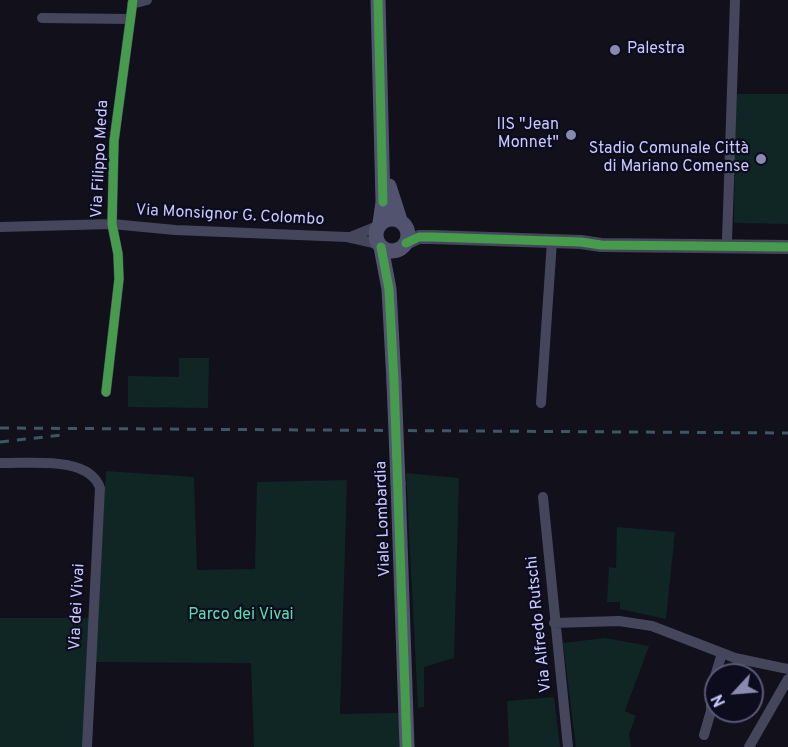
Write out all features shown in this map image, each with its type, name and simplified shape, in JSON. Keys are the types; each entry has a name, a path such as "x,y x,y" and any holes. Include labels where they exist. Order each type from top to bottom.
{"main road":[{"path":"378,0 383,202 379,225"},
{"path":"385,0 387,161 390,190 403,235"},
{"path":"379,225 391,218 403,235"},
{"name":"Viale Lombardia","path":"379,225 375,236 380,245 389,289"},
{"path":"380,245 389,251 403,235"},
{"name":"Viale Lombardia","path":"403,235 391,267 389,289 407,747"}],"street":[{"path":"133,2 147,0"},
{"path":"727,240 735,0"},
{"name":"Via Filippo Meda","path":"106,392 119,279 118,254 112,224 115,134 133,2"},
{"path":"42,18 130,18"},
{"name":"Via Monsignor G. Colombo","path":"0,227 112,224 175,230 347,237 380,245"},
{"name":"Via Monsignor G. Colombo","path":"347,237 364,233 379,225"},
{"path":"403,235 611,245 788,247"},
{"path":"580,242 601,238 788,240"},
{"path":"541,403 552,241"},
{"name":"Via dei Vivai","path":"0,464 74,465 90,473 98,483 101,499 87,747"},
{"name":"Via Alfredo Rutschi","path":"543,497 568,747"},
{"path":"554,623 619,621 652,626 722,653 788,669"},
{"path":"704,735 711,711 711,690 722,653"},
{"path":"749,747 788,679"}],"green space":[{"name":"Stadio Comunale Città di Mariano Comense","path":"735,94 788,94 788,224 734,223"},
{"path":"179,358 209,358 208,408 128,407 128,376 179,377"},
{"name":"Parco dei Vivai","path":"106,471 194,477 197,570 255,569 257,482 347,480 340,714 399,713 399,747 254,747 251,663 91,662 87,747 0,747 0,618 92,618 100,572"},
{"path":"406,473 459,478 454,658 424,667 424,707 418,708"},
{"path":"617,527 675,532 666,619 620,609 620,602 607,602 609,567 616,568"},
{"path":"605,638 649,646 625,711 636,716 629,734 631,747 576,747 563,643"},
{"path":"554,697 560,747 509,747 507,701"}],"railway":[{"path":"0,428 788,433"},
{"path":"0,442 62,435"}],"cycle path":[{"path":"106,392 119,279 118,254 112,224 114,141 133,0"},
{"path":"378,1 383,202"},
{"path":"406,243 419,237 432,237 581,242 601,245 788,247"},
{"path":"381,247 389,289 394,382 407,747"}],"place":[{"name":"Palestra","path":"615,50"},
{"name":"IIS \"Jean Monnet\"","path":"571,135"},
{"name":"Stadio Comunale Città di Mariano Comense","path":"761,159"}]}
